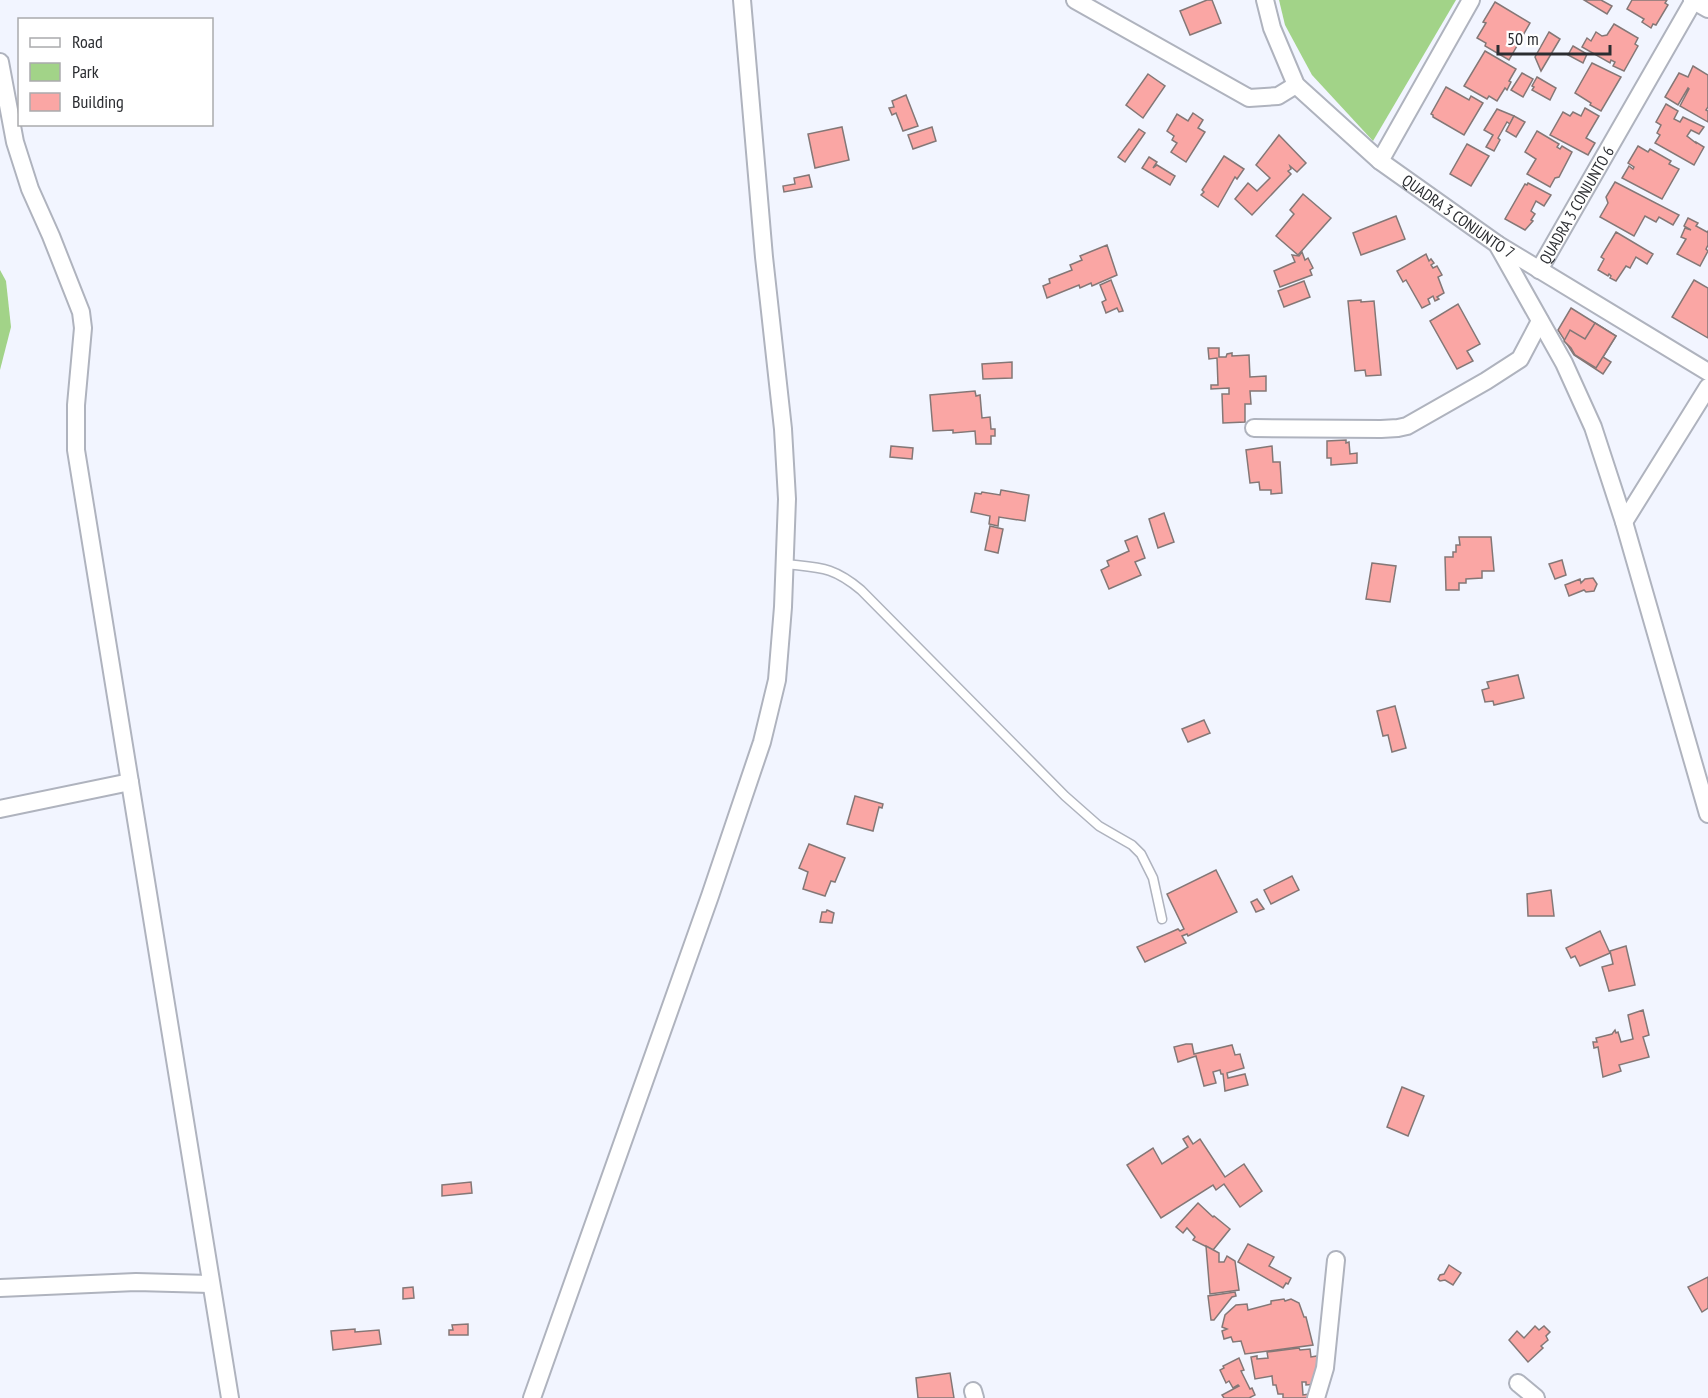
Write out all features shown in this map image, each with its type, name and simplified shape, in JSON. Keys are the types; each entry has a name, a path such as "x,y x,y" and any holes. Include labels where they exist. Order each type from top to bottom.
{"street":[{"path":"532,1398 710,896 762,742 777,680 787,499 783,429 764,257 742,0"},
{"path":"1075,0 1250,98 1278,96 1296,86 1272,28 1265,0"},
{"path":"1380,161 1471,0"},
{"name":"QUADRA 3 CONJUNTO 6","path":"1708,9 1693,0 1539,270 1708,372"},
{"path":"0,62 15,142 30,189 81,312 83,328 76,405 76,450 230,1398"},
{"name":"QUADRA 3 CONJUNTO 7","path":"1296,86 1380,161 1497,244 1539,270"},
{"path":"1497,244 1564,363 1582,399 1605,459 1706,794 1708,814"},
{"path":"1254,428 1381,429 1407,426 1520,359 1540,321"},
{"path":"1624,522 1708,387"},
{"path":"0,809 130,782"},
{"path":"1316,1398 1325,1368 1336,1260"},
{"path":"0,1288 136,1282 210,1284"},
{"path":"1518,1383 1536,1398"}],"lane":[{"path":"785,564 828,569 846,578 861,590 1065,796 1099,826 1132,845 1141,854 1153,878 1162,918"}],"green space":[{"path":"1279,0 1456,0 1373,141 1312,75 1285,25"},
{"path":"0,270 6,281 11,327 0,370"}],"building":[{"path":"1212,0 1221,23 1190,35 1180,11"},
{"path":"1584,0 1601,0 1612,6 1607,14"},
{"path":"1632,0 1667,0 1665,3 1668,5 1656,25 1653,24 1651,28 1642,22 1644,19 1627,9"},
{"path":"1495,2 1530,23 1509,60 1485,46 1486,43 1477,38"},
{"path":"1614,24 1638,38 1635,44 1638,46 1624,71 1613,66 1615,62 1611,60 1610,63 1582,47 1587,38 1591,41 1596,32 1602,36 1607,35"},
{"path":"1549,32 1560,39 1541,71 1535,57"},
{"path":"1573,46 1587,54 1583,63 1568,55"},
{"path":"1485,51 1516,69 1507,90 1505,88 1497,101 1489,96 1487,99 1464,86"},
{"path":"1592,63 1621,77 1601,111 1575,93"},
{"path":"1693,66 1708,75 1708,107 1706,110 1708,111 1708,122 1680,106 1688,88 1678,105 1665,97 1679,73 1688,77"},
{"path":"1522,73 1533,79 1523,97 1511,90"},
{"path":"1148,74 1165,86 1143,118 1126,105"},
{"path":"1537,77 1556,88 1550,100 1532,90"},
{"path":"1446,87 1469,100 1471,96 1483,103 1464,135 1431,114"},
{"path":"906,95 918,126 903,131 896,113 892,115 889,108 894,107 892,101"},
{"path":"1666,104 1678,111 1674,119 1680,122 1683,117 1704,127 1699,134 1691,130 1687,136 1704,147 1694,165 1655,143 1660,135 1657,133 1661,125 1656,122"},
{"path":"1585,108 1599,116 1586,138 1595,143 1588,155 1550,135 1563,112 1570,116 1573,112 1581,116"},
{"path":"1497,109 1514,116 1510,124 1507,122 1494,151 1486,147 1493,135 1484,130"},
{"path":"1193,113 1203,120 1198,128 1205,132 1186,162 1171,152 1177,143 1172,140 1174,136 1167,131 1177,114 1188,121"},
{"path":"1514,116 1525,122 1516,137 1506,131"},
{"path":"842,127 849,160 815,168 808,134"},
{"path":"932,127 936,141 913,149 908,135"},
{"path":"1139,129 1145,133 1125,162 1118,157"},
{"path":"1537,131 1559,144 1557,147 1560,149 1562,146 1572,152 1559,177 1555,178 1550,187 1527,174 1536,159 1525,152"},
{"path":"1279,135 1306,163 1297,172 1290,166 1291,169 1288,171 1291,174 1252,215 1235,199 1248,183 1257,191 1270,178 1256,165"},
{"path":"1467,144 1489,156 1471,186 1450,174"},
{"path":"1638,146 1648,152 1650,149 1671,161 1669,164 1679,169 1662,199 1622,178 1629,166 1633,169 1634,167 1628,163"},
{"path":"1224,156 1244,169 1237,179 1235,177 1218,207 1201,195"},
{"path":"1149,157 1157,162 1153,168 1157,165 1175,176 1170,185 1142,168"},
{"path":"809,175 812,187 784,192 783,186 795,184 794,178"},
{"path":"1615,182 1679,215 1673,225 1659,217 1656,222 1645,216 1634,236 1600,217 1608,203 1606,197"},
{"path":"1528,183 1551,195 1544,206 1536,201 1531,211 1535,214 1531,220 1533,221 1525,230 1505,219 1525,184"},
{"path":"1303,194 1331,218 1298,255 1276,236 1294,214 1290,210"},
{"path":"1396,216 1405,239 1361,255 1353,233"},
{"path":"1688,218 1698,223 1696,226 1708,231 1706,249 1708,251 1700,266 1677,254 1686,239 1681,237 1685,228 1691,230 1684,226"},
{"path":"1616,232 1653,254 1647,264 1636,257 1630,268 1626,266 1616,281 1610,278 1609,274 1608,276 1598,270 1604,259 1601,257"},
{"path":"1107,245 1117,275 1092,286 1091,283 1080,288 1079,285 1047,298 1043,286 1050,283 1049,279 1072,270 1070,265 1082,260 1080,256"},
{"path":"1302,252 1305,260 1308,258 1313,268 1310,270 1312,275 1280,287 1274,271 1295,262 1292,255 1299,256"},
{"path":"1426,254 1429,261 1431,259 1434,263 1431,265 1433,268 1437,266 1442,275 1438,277 1444,293 1435,301 1433,296 1428,299 1430,304 1422,308 1406,280 1403,282 1397,271"},
{"path":"1111,280 1123,311 1119,312 1117,308 1106,313 1102,302 1106,300 1100,285"},
{"path":"1694,280 1708,288 1708,338 1672,317"},
{"path":"1304,281 1310,297 1284,307 1278,291"},
{"path":"1361,300 1361,302 1374,301 1381,375 1366,376 1365,370 1355,371 1348,301"},
{"path":"1458,304 1480,344 1467,351 1473,361 1457,369 1430,321"},
{"path":"1571,308 1616,336 1603,357 1611,362 1603,374 1574,355 1558,330"},
{"path":"1595,323 1616,336 1596,368 1575,355 1564,341 1570,330 1585,339"},
{"path":"1208,348 1219,348 1219,357 1226,357 1227,354 1232,353 1232,356 1249,355 1250,377 1266,376 1266,391 1250,391 1251,404 1245,404 1245,422 1223,423 1222,394 1229,394 1229,388 1211,389 1211,385 1218,385 1217,358 1209,359"},
{"path":"1012,362 1012,378 983,379 982,364"},
{"path":"975,391 976,396 980,395 982,418 990,417 991,429 995,429 995,436 991,436 991,444 976,444 975,431 953,433 953,430 933,431 930,395"},
{"path":"1346,440 1346,443 1349,442 1350,454 1357,453 1357,463 1331,465 1331,458 1327,458 1327,441"},
{"path":"891,446 913,448 912,459 890,457"},
{"path":"1272,446 1273,462 1280,462 1282,493 1271,494 1271,490 1260,490 1259,482 1250,483 1246,450"},
{"path":"1001,490 1029,495 1025,521 999,517 998,526 989,524 990,516 971,512 975,493 1000,495"},
{"path":"1164,513 1174,542 1158,548 1149,519"},
{"path":"990,526 1003,529 998,553 985,550"},
{"path":"1137,536 1145,558 1135,562 1141,575 1109,589 1101,570 1109,566 1107,561 1129,551 1125,541"},
{"path":"1459,537 1491,537 1494,571 1482,571 1482,578 1466,579 1466,583 1459,583 1459,590 1446,590 1445,557 1453,557 1456,545 1460,545"},
{"path":"1562,560 1566,575 1555,579 1549,564"},
{"path":"1372,563 1396,566 1390,602 1366,599"},
{"path":"1593,578 1597,584 1594,591 1584,590 1569,596 1565,585 1580,579 1581,583 1585,579"},
{"path":"1518,675 1524,698 1494,705 1493,701 1485,702 1482,690 1489,688 1487,682"},
{"path":"1395,706 1406,748 1392,752 1388,735 1383,736 1377,711"},
{"path":"1204,720 1210,733 1188,742 1182,729"},
{"path":"855,796 883,804 882,808 879,807 873,831 847,824"},
{"path":"809,844 845,858 835,882 831,881 825,896 803,889 808,872 799,868"},
{"path":"1216,870 1237,912 1188,936 1187,934 1182,936 1186,943 1145,962 1137,947 1178,929 1180,931 1184,929 1167,894"},
{"path":"1292,876 1299,890 1271,904 1264,890"},
{"path":"1551,890 1554,916 1528,916 1527,894"},
{"path":"1257,899 1264,909 1256,912 1251,902"},
{"path":"827,910 834,913 832,923 820,922 822,912"},
{"path":"1600,931 1610,953 1580,966 1575,956 1571,958 1566,948"},
{"path":"1626,946 1635,985 1609,991 1602,967 1613,964 1610,951"},
{"path":"1643,1010 1649,1035 1643,1037 1649,1057 1619,1065 1621,1071 1603,1077 1598,1047 1594,1048 1593,1042 1597,1042 1596,1038 1612,1034 1615,1030 1621,1042 1633,1039 1628,1015"},
{"path":"1192,1044 1194,1054 1232,1045 1235,1055 1240,1054 1244,1068 1227,1073 1228,1078 1245,1074 1248,1085 1225,1091 1223,1074 1220,1070 1213,1072 1216,1083 1204,1086 1196,1056 1178,1062 1174,1047"},
{"path":"1402,1087 1424,1096 1408,1136 1387,1127"},
{"path":"1188,1136 1193,1144 1200,1139 1225,1177 1244,1164 1262,1191 1240,1207 1224,1184 1216,1190 1213,1185 1161,1218 1127,1165 1153,1148 1162,1164 1188,1147 1183,1139"},
{"path":"471,1182 472,1193 442,1196 442,1185"},
{"path":"1198,1203 1230,1229 1213,1250 1193,1240 1195,1237 1187,1228 1183,1233 1176,1227"},
{"path":"1248,1244 1274,1257 1269,1266 1291,1278 1288,1284 1286,1283 1283,1288 1238,1262"},
{"path":"1206,1246 1219,1253 1219,1262 1224,1262 1227,1256 1235,1261 1239,1290 1210,1294"},
{"path":"1449,1265 1461,1273 1453,1285 1438,1279"},
{"path":"1708,1277 1708,1308 1702,1312 1688,1287"},
{"path":"413,1287 414,1298 403,1299 403,1288"},
{"path":"1235,1292 1236,1296 1232,1297 1214,1320 1211,1320 1208,1296"},
{"path":"1284,1299 1285,1301 1291,1299 1299,1303 1306,1317 1313,1345 1245,1354 1241,1341 1233,1342 1231,1337 1224,1339 1222,1331 1227,1329 1222,1327 1225,1315 1236,1305 1247,1304 1248,1310 1271,1304 1271,1301"},
{"path":"468,1324 468,1335 449,1335 449,1330 453,1330 452,1325"},
{"path":"1535,1326 1539,1330 1544,1326 1550,1332 1546,1336 1548,1340 1541,1346 1543,1348 1528,1362 1509,1340 1517,1331 1524,1338"},
{"path":"355,1329 355,1332 379,1330 381,1344 333,1350 331,1331"},
{"path":"1299,1348 1300,1350 1310,1349 1311,1357 1317,1356 1316,1384 1306,1385 1306,1382 1302,1382 1303,1395 1316,1393 1314,1398 1283,1398 1283,1394 1278,1394 1276,1385 1273,1385 1272,1376 1255,1379 1251,1357 1268,1358 1267,1352"},
{"path":"1239,1358 1244,1370 1241,1371 1255,1395 1249,1398 1224,1398 1222,1395 1239,1386 1233,1388 1229,1381 1226,1383 1220,1370"},
{"path":"950,1373 954,1398 918,1398 916,1378"}]}
